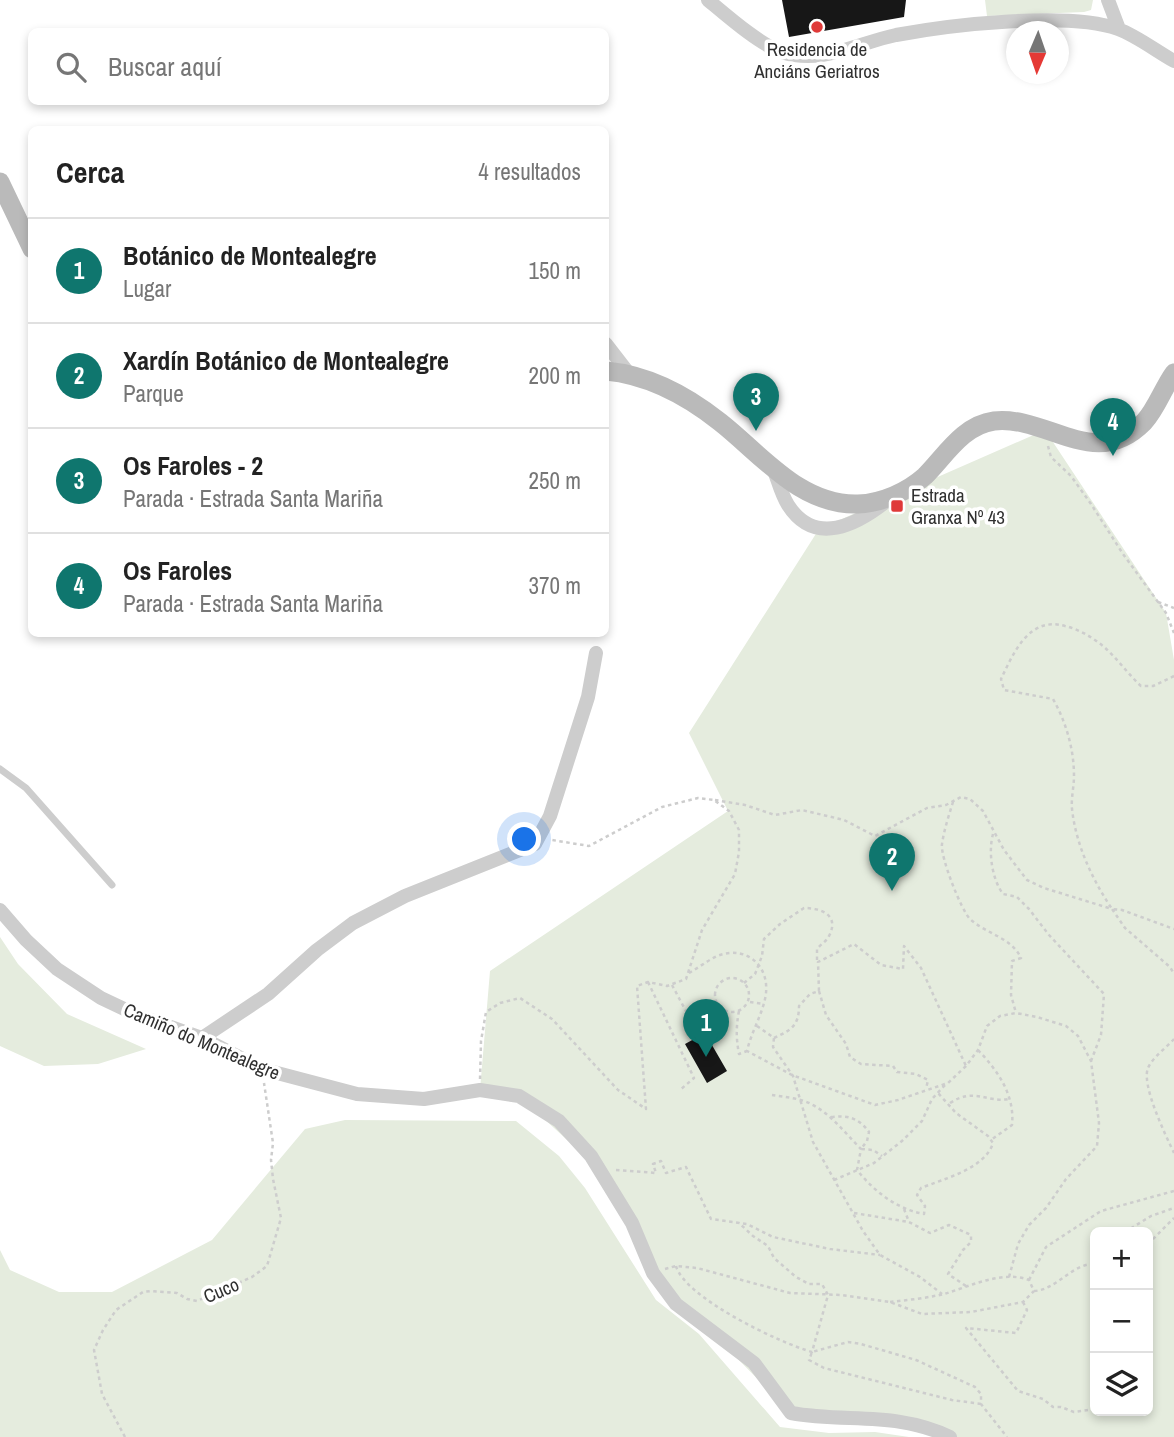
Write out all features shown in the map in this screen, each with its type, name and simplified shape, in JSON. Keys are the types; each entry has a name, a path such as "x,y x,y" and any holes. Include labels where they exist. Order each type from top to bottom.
{"main road":[{"path":"0,182 28,241"},
{"path":"609,372 630,375 670,389 695,403 773,468 807,492 834,502 864,503 895,495 923,477 964,434 984,423 1014,421 1079,442 1103,443 1121,438 1136,429 1149,416 1174,373"}],"street":[{"path":"708,0 744,30 781,52 818,57 895,36 1029,21 1084,22 1119,30 1174,61"},
{"path":"1108,0 1119,30"},
{"path":"609,348 630,375"},
{"path":"773,468 786,503 799,519 819,529 837,529 871,514 895,495"},
{"path":"202,1038 268,994 317,950 353,923 466,870 512,855 535,844 550,816 588,697 596,653"},
{"name":"Camiño do Montealegre","path":"0,910 26,940 57,968 101,998 137,1015 202,1038 262,1069 357,1094 424,1099 480,1090 519,1096 559,1121 591,1156 632,1223 653,1273 676,1304 754,1363 791,1413 813,1417 874,1418 927,1426 950,1437"}],"lane":[{"path":"0,769 26,788 112,885"}],"path":[{"path":"1045,430 1051,457 1071,476 1122,554 1166,613 1174,633"},
{"path":"1158,602 1174,608"},
{"path":"1174,676 1153,686 1141,686 1103,646 1077,629 1052,622 1037,626 1026,636 1001,680 1004,690 1052,699 1061,713 1072,746 1072,808 1091,875 1125,928 1170,967 1174,974"},
{"path":"538,838 589,846 662,807 698,798 745,805 775,815 802,810 844,820 875,836 927,808 946,805 961,797 970,799 983,811 1004,850 1027,880 1174,929"},
{"path":"480,1090 481,1041 486,1012 500,1003 520,998 552,1019 618,1090 646,1109 637,986 649,982 667,986 686,979 702,930 735,874 739,830 729,811 714,800"},
{"path":"954,801 941,854 959,900 970,918 1015,946 1021,958 1012,961 1011,995 1016,1013"},
{"path":"994,832 990,845 996,885 1003,894 1017,897 1029,909 1049,935 1104,994 1101,1035 1091,1060"},
{"path":"744,983 755,974 764,939 771,931 804,908 830,914 832,919 828,938 817,948 818,991 826,1015 846,1044 850,1058 860,1064 893,1066 897,1072 916,1074 928,1080 926,1089"},
{"path":"818,962 854,944 881,965 903,969 904,946 922,968 966,1066"},
{"path":"688,974 717,956 732,953 745,955 758,963 765,975 766,996 747,1051 739,1054 735,1032 738,1011 748,1002 749,990 744,983 732,978 718,986 716,1002 724,1011"},
{"path":"649,982 694,1078 680,1090"},
{"path":"672,985 695,1028 724,1011 738,1011"},
{"path":"774,1038 795,1026 799,1006 810,994 818,991"},
{"path":"748,1002 764,1003"},
{"path":"834,1181 874,1163 902,1141 922,1121 932,1099 966,1066 978,1050 987,1026 1000,1016 1016,1013 1066,1027 1078,1036 1091,1060 1099,1123 1097,1146 1029,1225 1018,1244 1009,1277"},
{"path":"757,1026 774,1038"},
{"path":"774,1038 773,1047 792,1075 813,1142 852,1212 880,1255"},
{"path":"1174,1039 1150,1065 1146,1076 1174,1153"},
{"path":"978,1050 1001,1076 1013,1115 1012,1125 991,1140"},
{"path":"747,1051 792,1075 874,1105 948,1083"},
{"name":"Cuco","path":"125,1437 102,1394 94,1350 116,1310 143,1292 151,1291 177,1293 197,1301 252,1277 267,1266 281,1218 273,1179 273,1143 262,1069"},
{"path":"857,1170 872,1188 904,1209 923,1214 925,1206 917,1195 921,1188 950,1179 990,1153 993,1143 988,1136 956,1113 938,1093"},
{"path":"772,1095 808,1102 831,1117 861,1149 873,1150 883,1156"},
{"path":"948,1104 961,1096 971,1095 999,1101 1010,1099"},
{"path":"831,1117 842,1116 862,1123 869,1132 861,1149 857,1170"},
{"path":"598,1169 656,1172 653,1164 661,1161 666,1173 686,1167 711,1219 747,1224 774,1237 830,1249 880,1255 920,1277 942,1294"},
{"path":"1029,1280 1046,1247 1101,1211 1174,1191"},
{"path":"1133,1227 1151,1216 1174,1208"},
{"path":"904,1209 909,1222"},
{"path":"852,1212 909,1222 930,1233 949,1226 971,1235 971,1242 962,1250 948,1274 966,1287"},
{"path":"1153,1239 1174,1218"},
{"path":"739,1223 768,1246 774,1258 796,1277 809,1284 822,1284 828,1295 809,1360 824,1368 952,1400 981,1404"},
{"path":"653,1273 676,1266 709,1271 790,1293 890,1302 922,1314 971,1312 1023,1302 1034,1291 1042,1291 1088,1264"},
{"path":"676,1266 678,1275 693,1288 743,1324 792,1346 812,1352 848,1342 916,1360 975,1387 981,1394 981,1404 1007,1437"},
{"path":"890,1302 942,1294 1016,1275 1029,1280 1034,1291"},
{"path":"1023,1302 1027,1310 1016,1333 966,1328 1018,1391 1043,1399 1053,1407 1074,1412 1090,1410"}],"shaded area":[{"path":"985,0 1093,0 1091,10 1084,12 987,16"},
{"path":"1045,430 1166,613 1174,660 1174,1437 950,1437 927,1426 791,1413 653,1273 599,1169 519,1096 480,1090 490,971 728,811 689,733 819,529"},
{"path":"0,937 18,964 67,1014 146,1049 98,1064 44,1066 0,1046"},
{"path":"345,1120 516,1121 559,1156 585,1188 656,1300 699,1334 780,1427 829,1433 875,1432 909,1437 0,1437 0,1250 10,1270 59,1292 112,1292 212,1240 305,1129"}],"building":[{"name":"Residencia de Anciáns Geriatros","path":"782,0 906,0 904,17 789,37"},
{"path":"705,1033 727,1071 707,1083 685,1044"}],"place":[{"name":"Residencia de Anciáns Geriatros","path":"817,27"},
{"name":"Os Faroles - 2","path":"756,431"},
{"name":"Os Faroles","path":"1113,456"},
{"name":"Estrada Granxa Nº 43","path":"897,506"},
{"name":"Xardín Botánico de Montealegre","path":"892,891"},
{"name":"Botánico de Montealegre","path":"706,1057"}]}
